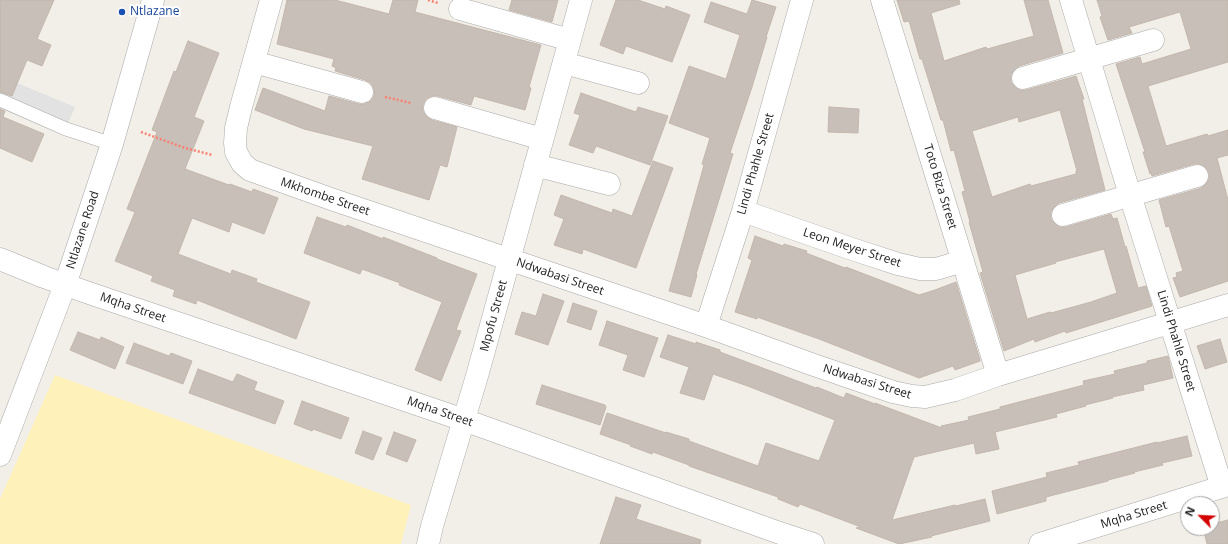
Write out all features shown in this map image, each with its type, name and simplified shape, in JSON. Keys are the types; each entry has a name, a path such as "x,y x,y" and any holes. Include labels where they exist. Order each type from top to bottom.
{"street":[{"name":"Ntlazane Road","path":"0,455 65,285 112,144 153,0"},
{"path":"242,163 236,152 236,128 271,0"},
{"name":"Mpofu Street","path":"428,544 581,0"},
{"name":"Lindi Phahle Street","path":"706,326 743,211 802,0"},
{"name":"Toto Biza Street","path":"882,0 998,375"},
{"name":"Lindi Phahle Street","path":"1071,0 1130,196 1170,322 1225,486"},
{"path":"460,9 570,40"},
{"path":"1023,78 1089,60 1153,40"},
{"path":"254,62 362,92"},
{"path":"564,63 638,83"},
{"path":"435,108 542,139"},
{"name":"Mkhombe Street","path":"242,163 250,170 265,176 509,259"},
{"path":"535,164 610,184"},
{"path":"1063,215 1197,176"},
{"name":"Leon Meyer Street","path":"743,211 898,264 920,269 936,268 963,261"},
{"name":"Mqha Street","path":"0,258 65,285 464,420 813,544"},
{"name":"Ndwabasi Street","path":"509,259 706,326 814,366 893,392 925,397 955,390 998,375 1228,305"},
{"name":"Mqha Street","path":"1040,544 1077,538 1225,486"}],"lane":[{"path":"0,100 66,129 112,144"}],"path":[{"path":"362,92 435,108"},
{"path":"137,130 185,148 242,163"}],"sand":[{"path":"55,375 411,505 401,544 0,544 0,499"}],"shaded area":[{"path":"0,76 75,107 64,133 0,103"}],"building":[{"path":"0,0 54,0 37,39 51,45 42,66 27,60 12,96 0,92"},
{"path":"287,0 335,0 389,14 393,0 418,0 415,12 541,45 529,87 531,88 525,110 474,96 471,105 438,96 432,96 426,99 423,105 423,111 426,116 432,120 457,127 447,167 440,165 429,200 362,179 373,146 304,129 255,110 263,88 325,111 329,96 359,104 365,104 374,96 374,89 371,83 335,71 336,68 332,66 334,59 277,44"},
{"path":"512,0 558,0 552,22 509,10"},
{"path":"616,0 638,0 665,9 666,6 690,15 672,62 626,46 623,54 600,45"},
{"path":"752,0 776,7 730,153 733,154 696,274 691,297 669,291 710,138 669,123 689,66 726,79 740,35 704,22 711,2 747,14"},
{"path":"897,0 959,0 960,4 931,13 944,61 986,47 987,49 1034,36 1024,0 1048,0 1063,53 1019,66 1011,75 1011,82 1020,90 1026,90 1076,76 1084,99 1082,99 1105,190 1059,203 1051,212 1051,219 1060,227 1066,227 1111,214 1113,219 1117,218 1138,288 1146,286 1152,306 1066,333 1065,331 1035,342 1034,339 1004,351 980,273 983,272 969,222 962,192 965,191 954,150 951,151 943,120 941,120 922,59 920,59 909,21 904,22","holes":["1060,110 1077,171 1076,174 1031,186 1030,184 992,197 972,131 1018,117 1019,122","1104,249 1117,293 1091,302 1027,319 1015,275 1056,263 1055,262"]},
{"path":"1097,0 1228,0 1228,62 1148,86 1166,146 1207,134 1208,136 1228,130 1228,155 1217,158 1228,200 1228,281 1180,297 1173,278 1177,277 1176,273 1183,271 1169,226 1166,227 1159,200 1201,188 1209,179 1209,173 1205,167 1200,164 1194,164 1152,176 1151,173 1150,174 1143,152 1145,152 1116,64 1140,57 1142,64 1191,49 1180,12 1129,27 1132,33 1108,40 1100,17 1102,16"},
{"path":"188,41 219,53 194,117 204,121 185,169 229,185 230,184 252,192 253,189 278,198 264,234 232,222 229,232 192,218 178,254 231,274 232,270 257,279 256,282 310,302 296,339 197,300 196,304 173,296 175,290 151,281 153,276 115,261 135,212 127,209 157,132 152,130 174,71 176,72"},
{"path":"581,93 636,112 638,107 668,116 650,165 596,146 593,153 569,145 580,115 574,113"},
{"path":"829,107 859,109 858,133 828,132"},
{"path":"0,109 5,111 3,117 44,134 32,162 0,148"},
{"path":"653,161 673,168 636,268 583,249 582,254 554,245 564,219 554,215 561,195 612,213 613,209 632,216"},
{"path":"317,217 346,227 347,225 383,239 383,237 477,274 456,330 461,331 441,381 415,370 442,302 399,285 400,283 362,269 360,274 304,253"},
{"path":"755,236 783,246 784,244 807,251 806,253 919,295 956,282 980,361 955,370 953,366 919,378 819,339 757,317 757,319 735,312 752,260 748,258"},
{"path":"543,294 564,301 548,345 515,334 522,312 536,316"},
{"path":"573,303 597,311 591,330 567,322"},
{"path":"607,321 658,338 644,377 623,370 628,355 599,345"},
{"path":"78,332 100,340 101,337 124,347 115,369 70,350"},
{"path":"668,335 720,350 720,352 844,398 846,393 942,428 941,426 969,420 968,417 1084,385 1083,381 1115,374 1114,371 1168,356 1173,378 1143,385 1144,390 1112,397 1113,398 1056,414 1057,417 995,432 999,449 976,454 974,443 914,457 892,520 985,499 990,521 931,536 932,537 899,544 856,528 861,527 800,504 798,507 778,499 778,497 653,452 652,454 600,434 607,413 666,433 689,439 689,441 758,466 766,443 819,461 835,420 713,374 704,400 680,393 689,367 660,357"},
{"path":"1220,339 1227,362 1205,369 1197,346"},
{"path":"134,343 169,356 171,353 192,361 183,384 126,363"},
{"path":"198,369 233,382 237,374 257,382 254,390 284,401 275,424 189,393"},
{"path":"542,385 605,405 606,407 600,425 536,404"},
{"path":"302,401 349,418 341,439 294,424"},
{"path":"363,431 382,438 373,460 355,453"},
{"path":"394,432 416,440 407,462 386,454"},
{"path":"1187,436 1192,456 1162,463 1163,465 1046,497 1046,501 997,514 992,491 1047,477 1046,473 1079,465 1078,462"},
{"path":"616,497 641,505 636,519 701,540 700,544 600,544"},
{"path":"1228,520 1228,544 1207,544 1205,536 1220,536 1220,522"}],"place":[{"name":"Ntlazane","path":"122,12"}]}
